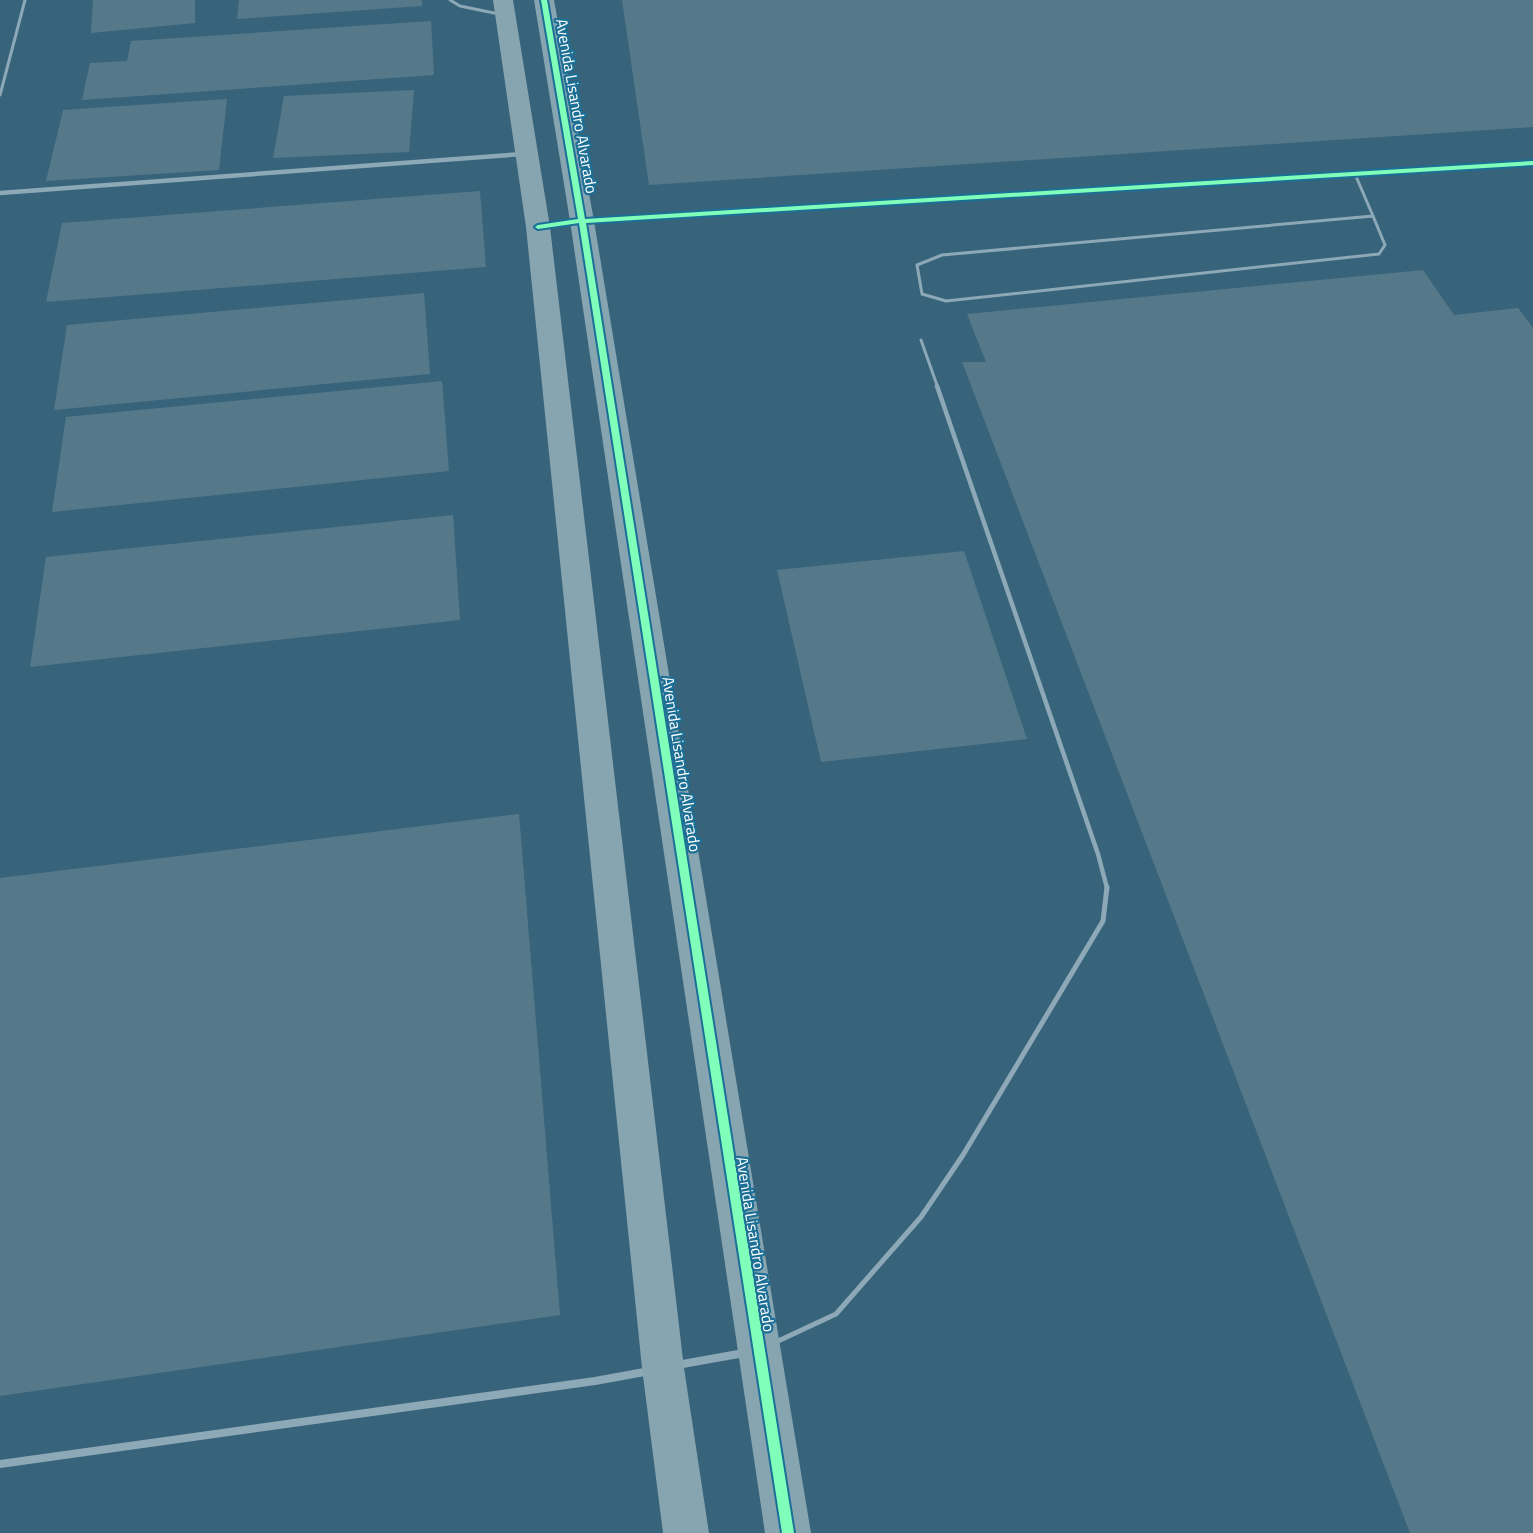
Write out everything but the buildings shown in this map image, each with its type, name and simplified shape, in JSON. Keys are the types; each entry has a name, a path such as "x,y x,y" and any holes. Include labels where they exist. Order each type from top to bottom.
{"street":[{"name":"Avenida Lisandro Alvarado","path":"544,0 582,221 788,1533"},
{"path":"504,8 538,227 663,1368 686,1533"},
{"path":"0,193 525,154"},
{"path":"538,227 582,221 1533,163"},
{"path":"0,1464 595,1381 758,1350"}],"lane":[{"path":"0,95 26,0"},
{"path":"450,0 460,6 504,8"},
{"path":"1355,174 1373,216 1385,245 1379,254 946,301 922,294 917,265 942,255 1373,216"},
{"path":"758,1350 836,1314 921,1217 963,1155 1102,921 1108,891 1098,854 921,339"}],"cycle path":[{"path":"544,0 582,221 788,1533"},
{"path":"538,227 582,221 1533,163"}]}
